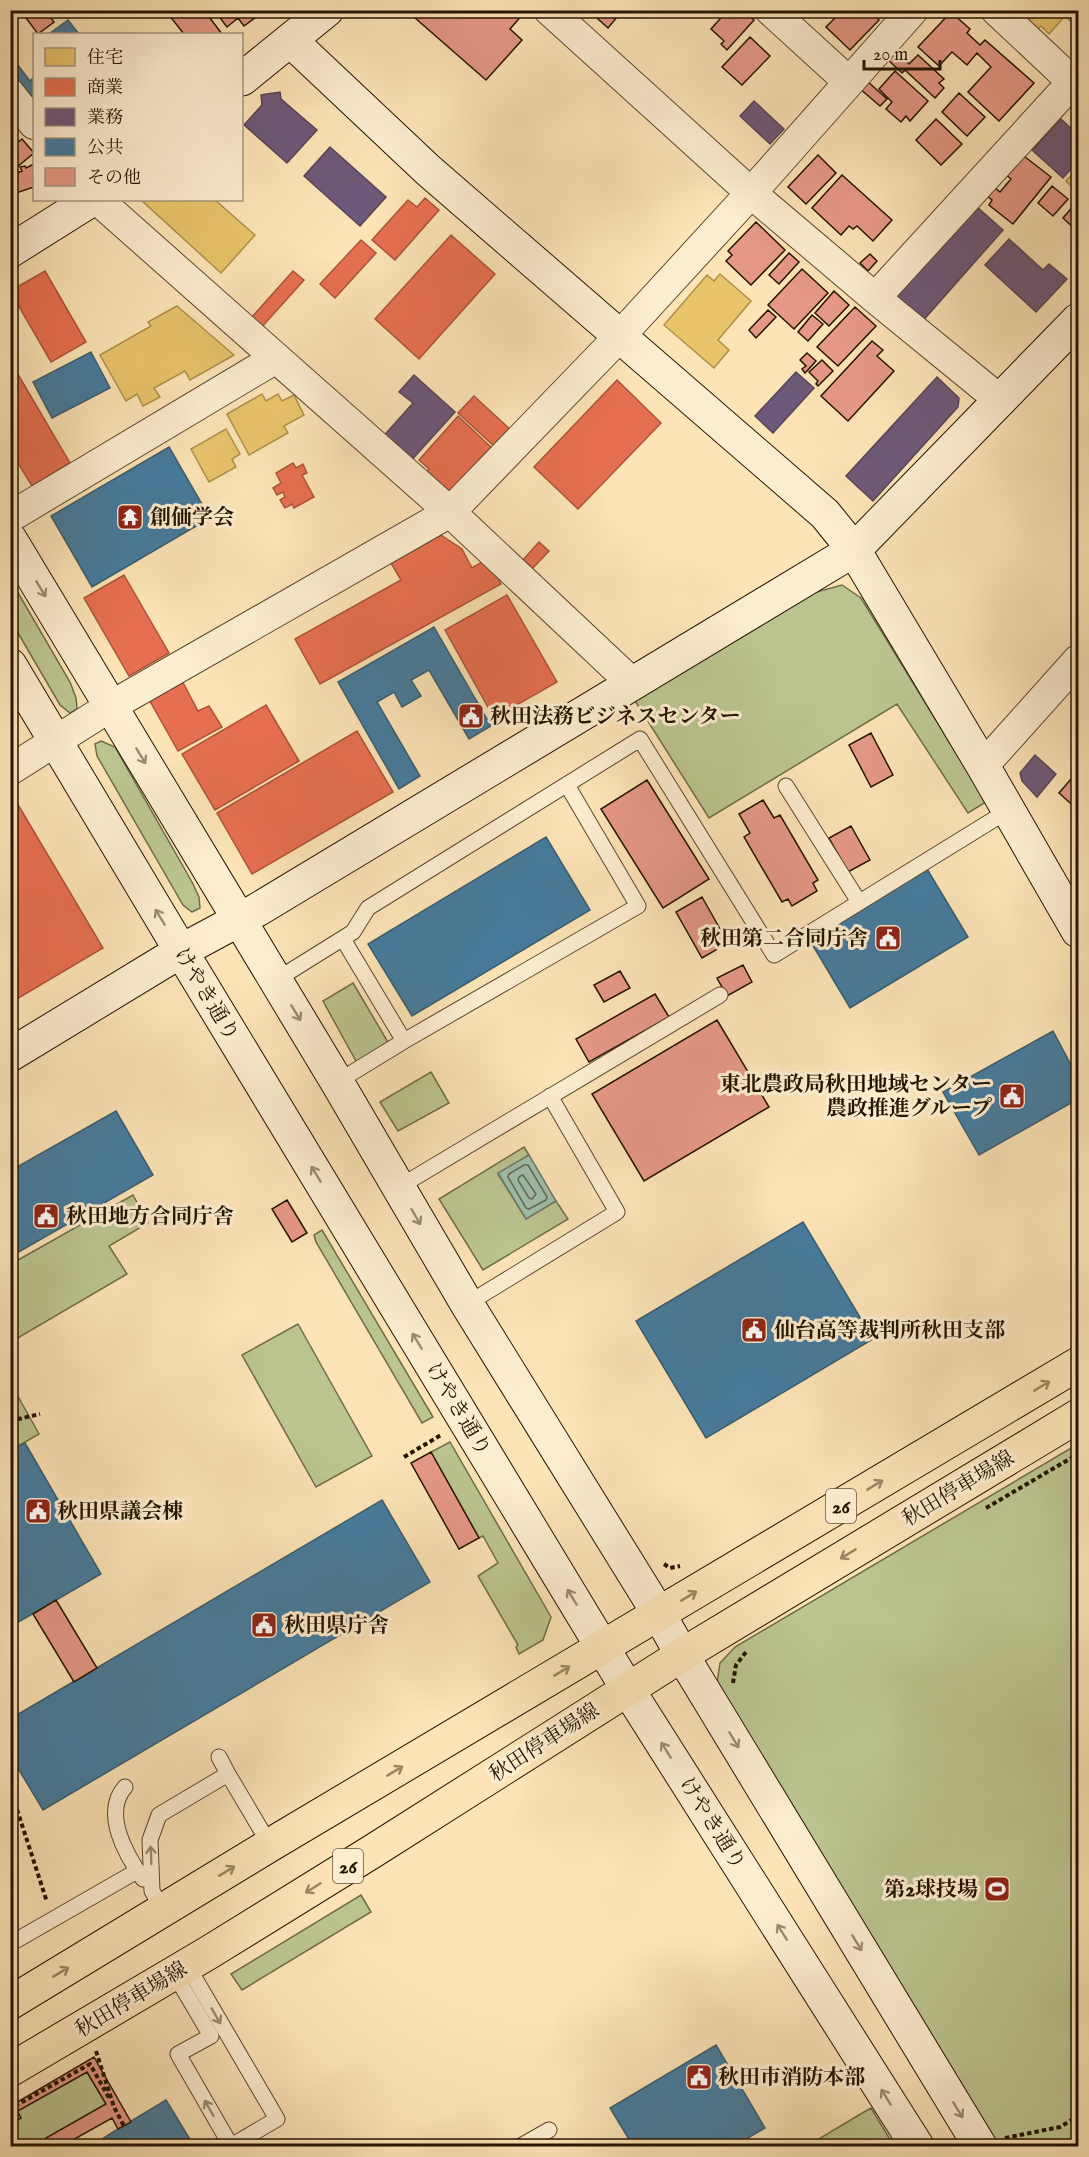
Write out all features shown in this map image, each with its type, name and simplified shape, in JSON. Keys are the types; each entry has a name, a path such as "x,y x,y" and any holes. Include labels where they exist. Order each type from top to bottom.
{"main road":[{"name":"26","path":"10,2003 157,1901 270,1845 1078,1364"},
{"name":"秋田停車場線","path":"15,2076 58,2042 399,1834 499,1778 627,1688 1078,1416"}],"street":[{"path":"243,78 327,10"},
{"path":"549,10 751,193 1001,401"},
{"path":"770,10 849,82"},
{"path":"10,770 56,743 111,706 450,512 619,337 751,193 913,10"},
{"path":"875,298 1077,82 996,10"},
{"path":"290,40 428,170 825,514 854,550 1009,810 1078,931"},
{"path":"10,94 33,123"},
{"path":"10,251 89,201"},
{"path":"99,201 450,512 632,683"},
{"path":"10,1055 181,951 239,921 854,550 1078,320"},
{"path":"10,517 276,358"},
{"path":"10,538 337,1082 467,1304 659,1614 980,2146"},
{"path":"983,766 1078,660"},
{"name":"けやき通り","path":"10,665 627,1688 917,2146"}],"lane":[{"path":"276,980 353,933 368,908 640,740 774,955 1009,810"},
{"path":"337,1082 638,906 567,785"},
{"path":"786,786 859,902"},
{"path":"343,939 404,1041"},
{"path":"399,1187 720,995"},
{"path":"467,1304 617,1212 550,1096"},
{"path":"219,1757 270,1845"},
{"path":"157,1901 150,1840 159,1815 228,1774"},
{"path":"125,1787 119,1794 115,1806 119,1833 132,1863 157,1901"},
{"path":"399,1834 424,1835 454,1818"},
{"path":"10,1944 137,1870"},
{"path":"181,1969 277,2119 231,2146 178,2054 211,2036 181,1969"},
{"path":"521,2146 549,2130"}],"path":[{"path":"10,1421 40,1414"},
{"path":"404,1457 447,1432"},
{"path":"978,1513 1078,1454"},
{"path":"660,1562 670,1568 689,1565"},
{"path":"736,1691 732,1684 736,1665 747,1651"},
{"path":"15,2106 90,2064 114,2107"},
{"path":"1006,2146 1002,2139 1060,2127 1078,2116"}],"green space":[{"path":"10,579 70,682 77,709 70,713 60,705 11,621"},
{"path":"842,585 861,598 986,802 968,813 897,704 709,818 632,696 813,593"},
{"path":"101,741 115,747 192,882 199,897 200,908 192,912 183,905 97,756 95,744"},
{"path":"353,983 389,1044 357,1063 323,1001"},
{"path":"431,1072 449,1103 398,1131 380,1102"},
{"path":"524,1147 529,1155 498,1174 526,1219 556,1201 568,1219 483,1270 439,1199"},
{"path":"133,1195 148,1223 109,1246 127,1274 11,1342 11,1264"},
{"path":"322,1230 433,1417 422,1423 316,1242 314,1235"},
{"path":"298,1324 372,1456 316,1487 242,1355"},
{"path":"11,1384 39,1434 15,1448 11,1440"},
{"path":"450,1442 551,1617 543,1640 519,1654 516,1647 518,1645 478,1576 498,1563 483,1536 479,1538 431,1452"},
{"path":"1078,1444 1078,2146 994,2146 717,1683 720,1663 735,1647"},
{"path":"361,1895 371,1912 242,1990 231,1974"},
{"path":"87,2072 106,2104 33,2146 11,2146 10,2124 21,2118 17,2111"},
{"path":"871,2108 894,2146 807,2146 864,2112"}],"water":[{"path":"529,1155 556,1201 526,1219 498,1173"}],"building: 住宅":[{"path":"1005,10 1078,10 1078,28 1065,16 1049,34 1041,26 1032,35"},
{"path":"1078,168 1078,193 1066,181"},
{"path":"142,201 216,201 255,235 221,273"},
{"path":"720,274 751,301 718,340 729,350 714,368 664,325 707,275 714,281"},
{"path":"177,306 234,355 190,380 185,371 154,388 160,397 143,406 137,394 126,401 100,355 151,326 148,322"},
{"path":"262,394 266,401 278,394 282,401 294,395 304,415 284,426 288,433 249,455 227,414"},
{"path":"226,429 240,454 232,459 236,467 209,482 191,449"}],"building: 商業":[{"path":"425,198 439,210 395,260 372,240 408,200 417,207"},
{"path":"451,235 495,274 419,359 375,319"},
{"path":"361,240 376,253 335,298 320,284"},
{"path":"45,271 86,342 51,362 10,291"},
{"path":"293,271 304,280 261,328 251,318"},
{"path":"16,371 70,463 32,486 10,450 10,374"},
{"path":"617,380 661,423 578,509 534,467"},
{"path":"474,396 512,431 496,448 458,413"},
{"path":"458,416 493,449 451,495 423,475 429,469 419,460"},
{"path":"293,463 296,468 303,464 307,473 302,475 314,497 294,508 292,504 285,508 280,500 285,497 283,492 277,495 273,488 281,483 276,473"},
{"path":"441,535 462,549 472,568 487,559 501,584 320,684 295,639 401,580 391,563"},
{"path":"539,542 549,551 531,570 522,561"},
{"path":"124,575 169,653 129,676 84,598"},
{"path":"507,595 557,682 494,718 445,630"},
{"path":"179,675 198,711 209,706 222,727 178,751 146,694"},
{"path":"266,705 299,761 215,810 182,754"},
{"path":"357,731 393,792 252,874 217,813"},
{"path":"14,798 103,948 10,1003 10,800"}],"building: 業務":[{"path":"280,92 281,99 317,130 287,163 244,125 262,105 261,95"},
{"path":"754,101 784,129 770,144 740,116"},
{"path":"1061,119 1078,135 1078,161 1063,178 1032,150"},
{"path":"330,147 386,197 360,226 304,176"},
{"path":"976,206 1003,230 921,323 894,300"},
{"path":"1009,239 1043,270 1049,264 1067,279 1036,312 985,265"},
{"path":"796,372 814,388 773,433 755,416"},
{"path":"414,375 455,412 409,463 381,439 413,403 399,392"},
{"path":"937,377 959,398 958,407 873,501 846,476"},
{"path":"1035,755 1056,774 1037,797 1022,781 1020,773"}],"building: 公共":[{"path":"68,20 78,33 50,33"},
{"path":"17,64 30,81 33,78 33,115 10,85 10,70"},
{"path":"91,352 110,388 52,418 33,382"},
{"name":"創価学会","path":"169,447 210,518 92,587 51,516"},
{"name":"秋田法務ビジネスセンター","path":"434,627 491,726 469,739 429,670 411,680 421,696 402,707 394,692 377,702 420,776 399,789 338,682"},
{"path":"546,837 590,910 412,1016 368,944"},
{"name":"秋田第二合同庁舎","path":"927,869 968,937 850,1008 809,939"},
{"name":"東北農政局秋田地域センター 農政推進グループ","path":"1053,1031 1078,1078 1078,1099 979,1155 943,1092"},
{"name":"秋田地方合同庁舎","path":"116,1111 153,1175 10,1257 10,1171"},
{"name":"仙台高等裁判所秋田支部","path":"803,1222 873,1339 706,1438 636,1321"},
{"name":"秋田県議会棟","path":"25,1443 101,1574 10,1627 10,1581 15,1579 10,1571 10,1450"},
{"name":"秋田県庁舎","path":"382,1500 430,1582 43,1810 10,1755 10,1719"},
{"name":"秋田市消防本部","path":"716,2045 765,2128 734,2146 633,2146 610,2108"},
{"path":"166,2100 194,2146 91,2146 118,2129"}],"building: その他":[{"path":"20,10 45,10 54,22 37,33"},
{"path":"165,10 204,10 221,33 183,33"},
{"path":"214,10 251,10 256,17 244,26 238,18 227,27"},
{"path":"406,10 519,10 523,14 510,29 522,40 486,80"},
{"path":"588,10 623,10 608,28"},
{"path":"728,10 742,10 754,20 727,50 721,44 724,41 711,29"},
{"path":"836,10 869,10 879,20 850,50 826,27 839,14"},
{"path":"951,12 970,29 967,33 980,45 985,40 1034,83 999,121 968,92 991,67 977,53 967,65 952,52 939,66 918,47"},
{"path":"750,37 770,56 742,85 722,67"},
{"path":"894,49 909,64 918,55 944,79 939,83 944,88 935,98 905,70 902,73 886,58"},
{"path":"895,71 928,101 910,121 906,116 901,122 886,109 892,102 879,89"},
{"path":"866,80 887,99 880,106 859,88"},
{"path":"959,93 985,117 967,136 942,112"},
{"path":"936,119 962,144 941,165 916,140"},
{"path":"10,136 17,143 22,139 33,154 10,173"},
{"path":"1020,153 1051,177 1013,224 989,205 992,200 987,196 994,187 1000,192 1011,179 1004,173"},
{"path":"818,155 836,173 806,204 788,187"},
{"path":"33,164 33,187 10,195 10,175 22,171 20,167 25,166 26,168"},
{"path":"842,175 892,220 873,241 857,226 853,229 849,226 841,235 812,208"},
{"path":"1052,186 1068,199 1053,216 1038,203"},
{"path":"1076,203 1078,206 1078,232 1063,218"},
{"path":"756,222 785,250 751,285 726,261 732,255 728,251"},
{"path":"789,253 799,262 779,284 769,275"},
{"path":"870,254 877,261 868,271 860,263"},
{"path":"802,269 828,293 794,329 768,305"},
{"path":"834,291 849,305 829,326 815,313"},
{"path":"855,307 876,326 838,366 817,347"},
{"path":"768,310 776,317 756,338 749,330"},
{"path":"812,315 823,324 808,341 798,332"},
{"path":"872,341 883,350 877,356 894,371 848,421 821,396"},
{"path":"807,353 816,361 805,373 802,369 806,366 800,360"},
{"path":"822,360 833,371 818,386 816,384 818,381 809,372"},
{"path":"871,733 893,775 871,787 849,745"},
{"path":"1078,771 1078,810 1059,793"},
{"path":"647,780 709,879 663,908 601,809"},
{"path":"763,800 774,818 780,815 818,880 813,883 817,891 792,906 788,899 782,902 744,837 750,833 739,814"},
{"path":"851,826 870,860 848,872 829,838"},
{"path":"702,897 728,943 702,958 676,912"},
{"path":"743,965 752,982 727,996 717,978"},
{"path":"620,971 630,988 604,1002 594,985"},
{"path":"655,994 669,1017 589,1062 576,1039"},
{"path":"717,1020 769,1107 644,1181 592,1094"},
{"path":"287,1200 307,1233 292,1242 272,1209"},
{"path":"431,1452 479,1538 459,1549 411,1463"},
{"path":"56,1600 97,1668 74,1682 33,1614"},
{"path":"94,2057 131,2122 118,2129 112,2118 62,2146 51,2146 46,2138 106,2104 87,2072 18,2111 14,2104"},
{"path":"14,2104 21,2118 10,2124 10,2106"}],"place":[{"name":"創価学会","path":"130,517"},
{"name":"秋田法務ビジネスセンター","path":"471,716"},
{"name":"秋田第二合同庁舎","path":"888,938"},
{"name":"東北農政局秋田地域センター 農政推進グループ","path":"1012,1096"},
{"name":"秋田地方合同庁舎","path":"46,1216"},
{"name":"仙台高等裁判所秋田支部","path":"754,1330"},
{"name":"秋田県議会棟","path":"38,1511"},
{"name":"秋田県庁舎","path":"264,1625"},
{"name":"第2球技場","path":"997,1889"},
{"name":"秋田市消防本部","path":"699,2077"}]}
